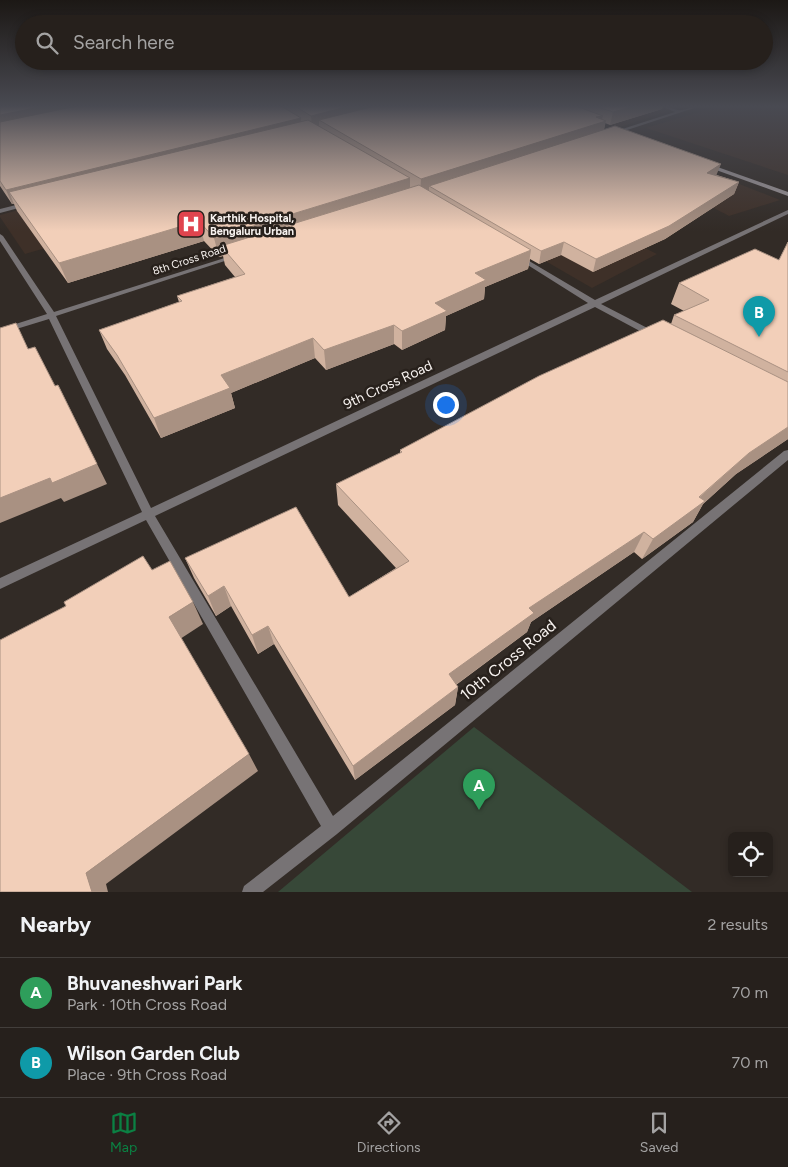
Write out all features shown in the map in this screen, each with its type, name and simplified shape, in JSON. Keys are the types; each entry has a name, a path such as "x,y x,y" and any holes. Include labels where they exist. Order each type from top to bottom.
{"street":[{"path":"698,162 788,194"},
{"path":"0,211 38,201"},
{"name":"9th Cross Road","path":"0,584 788,212"},
{"path":"0,236 51,314 149,515 331,828"},
{"path":"512,252 594,303 662,339"},
{"name":"8th Cross Road","path":"0,332 241,254"},
{"name":"10th Cross Road","path":"250,892 331,828 788,454"}],"shaded area":[{"path":"598,148 648,148 780,200 729,216"},
{"path":"705,148 788,148 788,175"},
{"path":"503,178 657,254 592,288 440,200"},
{"path":"101,188 134,222 25,254 0,217 0,215"}],"green space":[{"path":"474,727 692,892 278,892"}],"building":[{"path":"0,148 180,148 6,190 0,181"},
{"path":"193,148 357,148 410,178 214,238 199,221 59,263 9,192"},
{"path":"367,148 521,148 421,179"},
{"path":"548,148 675,148 721,164 707,173 739,182 669,226 596,259 564,242 541,251 429,186"},
{"path":"419,185 531,250 475,273 486,280 435,303 447,311 402,331 394,325 324,350 313,338 221,375 230,388 154,418 117,355 99,330 182,301 177,296 245,274 221,246"},
{"path":"788,242 788,372 674,315 709,300 679,283 755,249 779,260"},
{"path":"663,320 788,382 788,427 749,453 699,497 705,501 653,539 644,532 529,608 534,613 449,674 458,687 353,766 268,626 252,635 224,586 208,596 185,558 296,507 349,597 409,561 336,484 402,452 400,450 539,376"},
{"path":"16,323 28,349 35,347 55,386 58,385 97,464 52,483 50,478 0,498 0,328"},
{"path":"143,556 152,570 170,561 193,602 169,617 249,754 86,873 92,892 0,892 0,640 66,606 64,602"}],"place":[{"name":"Karthik Hospital, Bengaluru Urban","path":"191,224"},
{"name":"Wilson Garden Club","path":"759,337"},
{"name":"Bhuvaneshwari Park","path":"479,810"}]}
